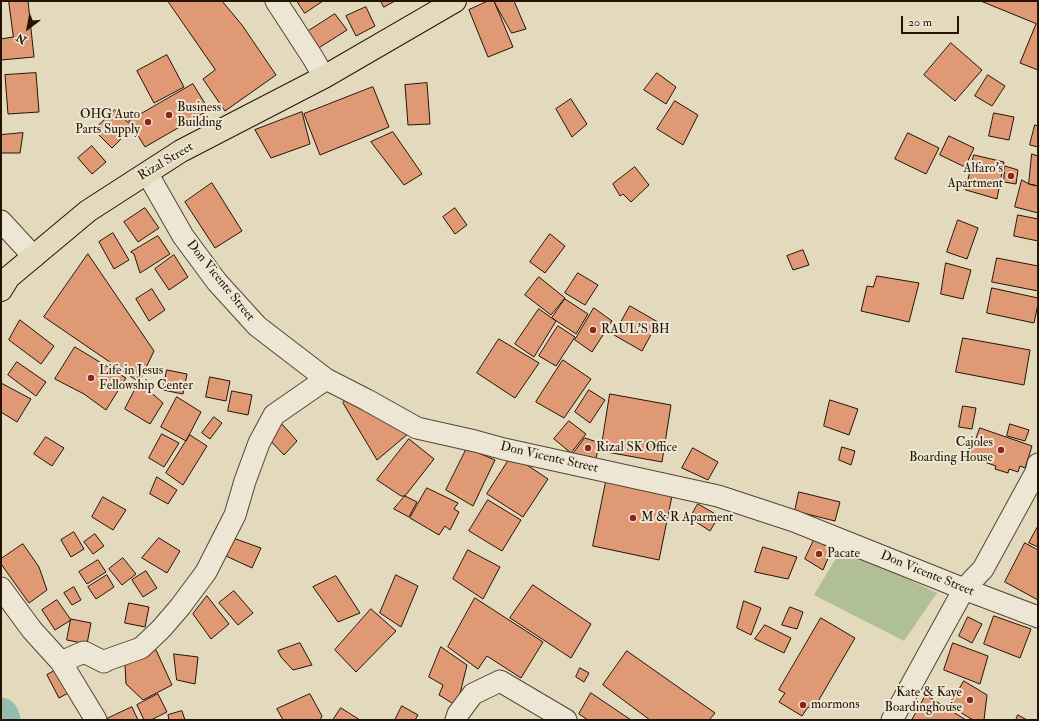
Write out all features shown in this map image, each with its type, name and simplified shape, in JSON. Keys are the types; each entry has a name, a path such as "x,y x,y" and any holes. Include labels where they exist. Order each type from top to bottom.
{"main road":[{"name":"Rizal Street","path":"4,282 88,211 181,151 324,77 455,1"}],"street":[{"path":"276,1 324,77"},
{"name":"Don Vicente Street","path":"147,173 183,236 217,282 257,326 326,379 417,428 504,449 718,496 794,521 1038,617"},
{"path":"1,221 34,257"},
{"path":"61,662 84,652 104,662 141,648 162,628 206,572 235,515 245,481 257,450 274,415 326,379"},
{"path":"892,720 964,589 983,569 1036,472 1038,464"},
{"path":"1,588 32,630 61,662 96,720"},
{"path":"456,720 458,714 474,694 500,681 566,720"}],"green space":[{"path":"842,548 937,593 904,641 814,595"}],"building":[{"path":"9,1 28,1 34,57 1,60 1,39 13,37"},
{"path":"168,1 222,1 242,25 276,75 225,111 203,79 215,70"},
{"path":"297,1 323,1 305,13"},
{"path":"381,1 395,1 384,7"},
{"path":"488,1 494,1 513,47 488,57 469,10"},
{"path":"494,1 514,1 526,29 512,33"},
{"path":"981,1 1038,1 1038,70 1020,63 1036,24"},
{"path":"366,7 375,26 356,36 346,16"},
{"path":"335,14 347,30 317,49 307,32"},
{"path":"951,43 982,70 955,101 924,75"},
{"path":"167,55 184,87 154,103 137,71"},
{"path":"36,73 39,112 8,114 5,75"},
{"path":"657,73 676,87 666,104 644,90"},
{"path":"988,75 1005,86 992,106 975,96"},
{"path":"427,83 430,124 408,125 405,85"},
{"name":"Business Building","path":"193,84 209,110 145,147 129,121"},
{"path":"373,87 389,127 320,155 304,114"},
{"path":"571,99 587,124 572,137 556,109"},
{"path":"675,101 698,115 683,145 657,129"},
{"path":"115,110 133,127 112,148 94,130"},
{"path":"302,112 310,144 271,158 255,130"},
{"path":"994,113 1014,117 1009,140 989,136"},
{"path":"1035,125 1038,126 1038,147 1030,145"},
{"path":"393,132 422,174 404,185 371,142"},
{"path":"23,133 20,153 1,153 1,135"},
{"path":"908,133 939,148 926,174 895,159"},
{"path":"949,136 974,148 965,167 940,155"},
{"path":"92,146 106,162 92,174 78,158"},
{"path":"1032,154 1038,156 1038,186 1029,184"},
{"path":"974,155 1004,162 997,199 966,190"},
{"name":"Alfaro's Apartment","path":"1005,166 1018,170 1016,184 1004,182"},
{"path":"635,167 649,185 631,202 623,194 620,196 613,184"},
{"path":"1022,180 1029,184 1038,186 1038,213 1015,207"},
{"path":"212,183 242,231 215,248 185,202"},
{"path":"145,208 159,228 138,242 124,222"},
{"path":"455,208 467,225 455,234 443,217"},
{"path":"1018,215 1038,219 1038,241 1014,236"},
{"path":"958,220 978,228 967,259 947,252"},
{"path":"113,233 129,260 114,269 99,242"},
{"path":"550,234 565,246 545,273 530,262"},
{"path":"158,236 170,254 140,273 134,254 131,252"},
{"path":"803,250 809,265 793,270 787,256"},
{"path":"88,254 154,351 139,382 44,317"},
{"path":"174,255 188,277 169,290 155,269"},
{"path":"997,258 1038,266 1038,291 992,282"},
{"path":"946,263 971,270 963,299 941,294"},
{"path":"578,273 598,285 585,305 565,293"},
{"path":"877,276 919,283 909,322 861,311 867,286 873,287"},
{"path":"539,277 565,298 551,315 525,295"},
{"path":"992,288 1038,298 1034,323 987,313"},
{"path":"152,289 165,310 149,321 136,299"},
{"path":"565,299 588,314 576,334 552,318"},
{"path":"630,306 658,322 642,351 614,335"},
{"name":"RAUL'S BH","path":"594,308 612,321 592,352 575,340"},
{"path":"539,309 556,321 534,357 515,344"},
{"path":"20,320 54,346 41,364 9,340"},
{"path":"558,326 575,337 556,366 539,356"},
{"path":"963,338 1030,350 1024,385 956,372"},
{"path":"499,339 539,363 515,398 477,373"},
{"name":"Life in Jesus Fellowship Center","path":"75,347 126,378 106,410 84,394 55,379"},
{"path":"563,360 591,379 564,418 536,402"},
{"path":"17,362 46,382 36,396 8,375"},
{"path":"167,370 187,374 183,394 163,390"},
{"path":"210,377 230,381 226,401 206,397"},
{"path":"139,382 163,403 150,424 125,409"},
{"path":"1,383 31,399 17,422 1,412"},
{"path":"589,390 605,400 590,423 575,412"},
{"path":"232,391 252,395 248,415 228,411"},
{"path":"610,394 671,405 662,462 601,451"},
{"path":"177,397 201,412 186,441 161,427"},
{"path":"348,397 409,433 377,460 343,403"},
{"path":"830,400 858,409 849,435 824,426"},
{"path":"963,406 976,408 972,429 959,427"},
{"path":"214,417 222,423 210,439 202,433"},
{"path":"569,421 586,434 571,453 554,439"},
{"path":"281,423 297,441 284,455 264,434"},
{"path":"1010,424 1029,430 1025,441 1007,436"},
{"name":"Cajoles Boarding House","path":"980,428 1032,446 1025,468 1020,466 1018,472 1009,469 1008,473 995,469 996,466 970,457"},
{"path":"162,434 179,443 164,467 149,458"},
{"path":"190,435 207,446 183,485 166,473"},
{"path":"46,437 64,448 52,466 34,454"},
{"name":"Rizal SK Office","path":"585,438 600,443 596,458 573,454"},
{"path":"409,439 434,459 405,496 401,496 377,480"},
{"path":"842,447 855,451 851,465 839,460"},
{"path":"467,448 495,460 473,506 446,490"},
{"path":"693,448 718,462 708,480 682,468"},
{"path":"512,455 548,479 523,517 487,494"},
{"path":"157,477 177,490 168,504 150,494"},
{"name":"M & R Aparment","path":"607,477 673,491 659,560 593,546"},
{"path":"427,488 458,503 454,509 459,512 450,530 445,526 439,535 410,518"},
{"path":"799,492 840,502 835,521 795,511"},
{"path":"405,496 417,502 409,517 394,509"},
{"path":"103,497 126,510 113,530 92,517"},
{"path":"488,500 521,520 502,551 469,531"},
{"path":"698,504 719,516 710,531 690,518"},
{"path":"1038,526 1038,547 1029,543"},
{"path":"74,532 84,549 71,557 61,540"},
{"path":"95,534 104,546 93,554 84,542"},
{"path":"159,538 180,551 167,573 142,558"},
{"path":"233,538 261,548 252,568 226,556"},
{"name":"Pacate","path":"814,540 832,549 823,570 805,559"},
{"path":"1025,543 1038,550 1038,600 1005,582"},
{"path":"23,544 39,567 47,590 29,603 1,564 1,559"},
{"path":"763,547 797,557 788,579 755,572"},
{"path":"468,550 500,567 483,599 453,579"},
{"path":"123,558 136,574 122,585 109,569"},
{"path":"98,560 106,572 87,584 79,572"},
{"path":"146,571 157,588 143,597 132,580"},
{"path":"107,575 114,587 96,599 88,587"},
{"path":"396,575 418,586 401,627 380,613"},
{"path":"336,576 360,613 338,622 313,587"},
{"path":"533,585 591,624 571,658 510,618"},
{"path":"74,587 81,600 72,605 64,593"},
{"path":"234,591 253,613 238,625 219,603"},
{"path":"207,596 229,624 211,639 193,614"},
{"path":"475,598 543,642 521,678 487,656 478,669 448,647"},
{"path":"57,600 71,620 55,630 42,610"},
{"path":"744,601 761,608 751,635 737,628"},
{"path":"129,603 149,607 145,627 125,623"},
{"path":"790,607 803,612 797,629 782,625"},
{"path":"371,609 396,631 356,672 335,650"},
{"path":"994,616 1031,629 1020,658 984,644"},
{"path":"968,617 982,624 972,643 959,636"},
{"path":"821,618 855,638 813,710 808,707 802,716 779,702 785,693 779,690"},
{"path":"71,619 91,623 87,644 67,640"},
{"path":"765,625 791,638 784,653 755,639"},
{"path":"300,643 312,665 293,670 281,657 278,651"},
{"path":"953,643 988,656 980,684 944,670"},
{"path":"441,647 467,665 457,706 439,695 443,685 429,677"},
{"path":"156,650 172,685 143,700 126,684 125,665"},
{"path":"627,651 715,713 709,720 650,720 603,685"},
{"path":"174,654 198,657 195,684 177,680"},
{"path":"60,668 72,691 59,698 47,675"},
{"path":"580,668 589,673 584,682 576,677"},
{"name":"Kate & Kaye Boardinghouse","path":"964,681 987,695 984,720 973,720 950,706"},
{"path":"591,693 631,720 588,720 579,714"},
{"path":"158,694 167,712 151,720 144,720 137,705"},
{"path":"310,694 322,716 320,720 283,720 277,709"},
{"path":"926,695 966,720 912,720"},
{"path":"402,706 418,715 415,720 395,720"},
{"path":"132,707 138,720 104,720"},
{"path":"341,708 360,720 333,720"},
{"path":"182,711 185,720 169,720 168,715"},
{"path":"1018,715 1027,720 1016,720"}],"waterway":[{"path":"1,715 3,720"}],"place":[{"name":"Business Building","path":"169,115"},
{"name":"OHG Auto Parts Supply","path":"148,122"},
{"name":"Alfaro's Apartment","path":"1011,176"},
{"name":"RAUL'S BH","path":"593,330"},
{"name":"Life in Jesus Fellowship Center","path":"91,378"},
{"name":"Rizal SK Office","path":"588,448"},
{"name":"Cajoles Boarding House","path":"1001,450"},
{"name":"M & R Aparment","path":"633,518"},
{"name":"Pacate","path":"819,554"},
{"name":"Kate & Kaye Boardinghouse","path":"970,700"},
{"name":"mormons","path":"803,705"}]}
